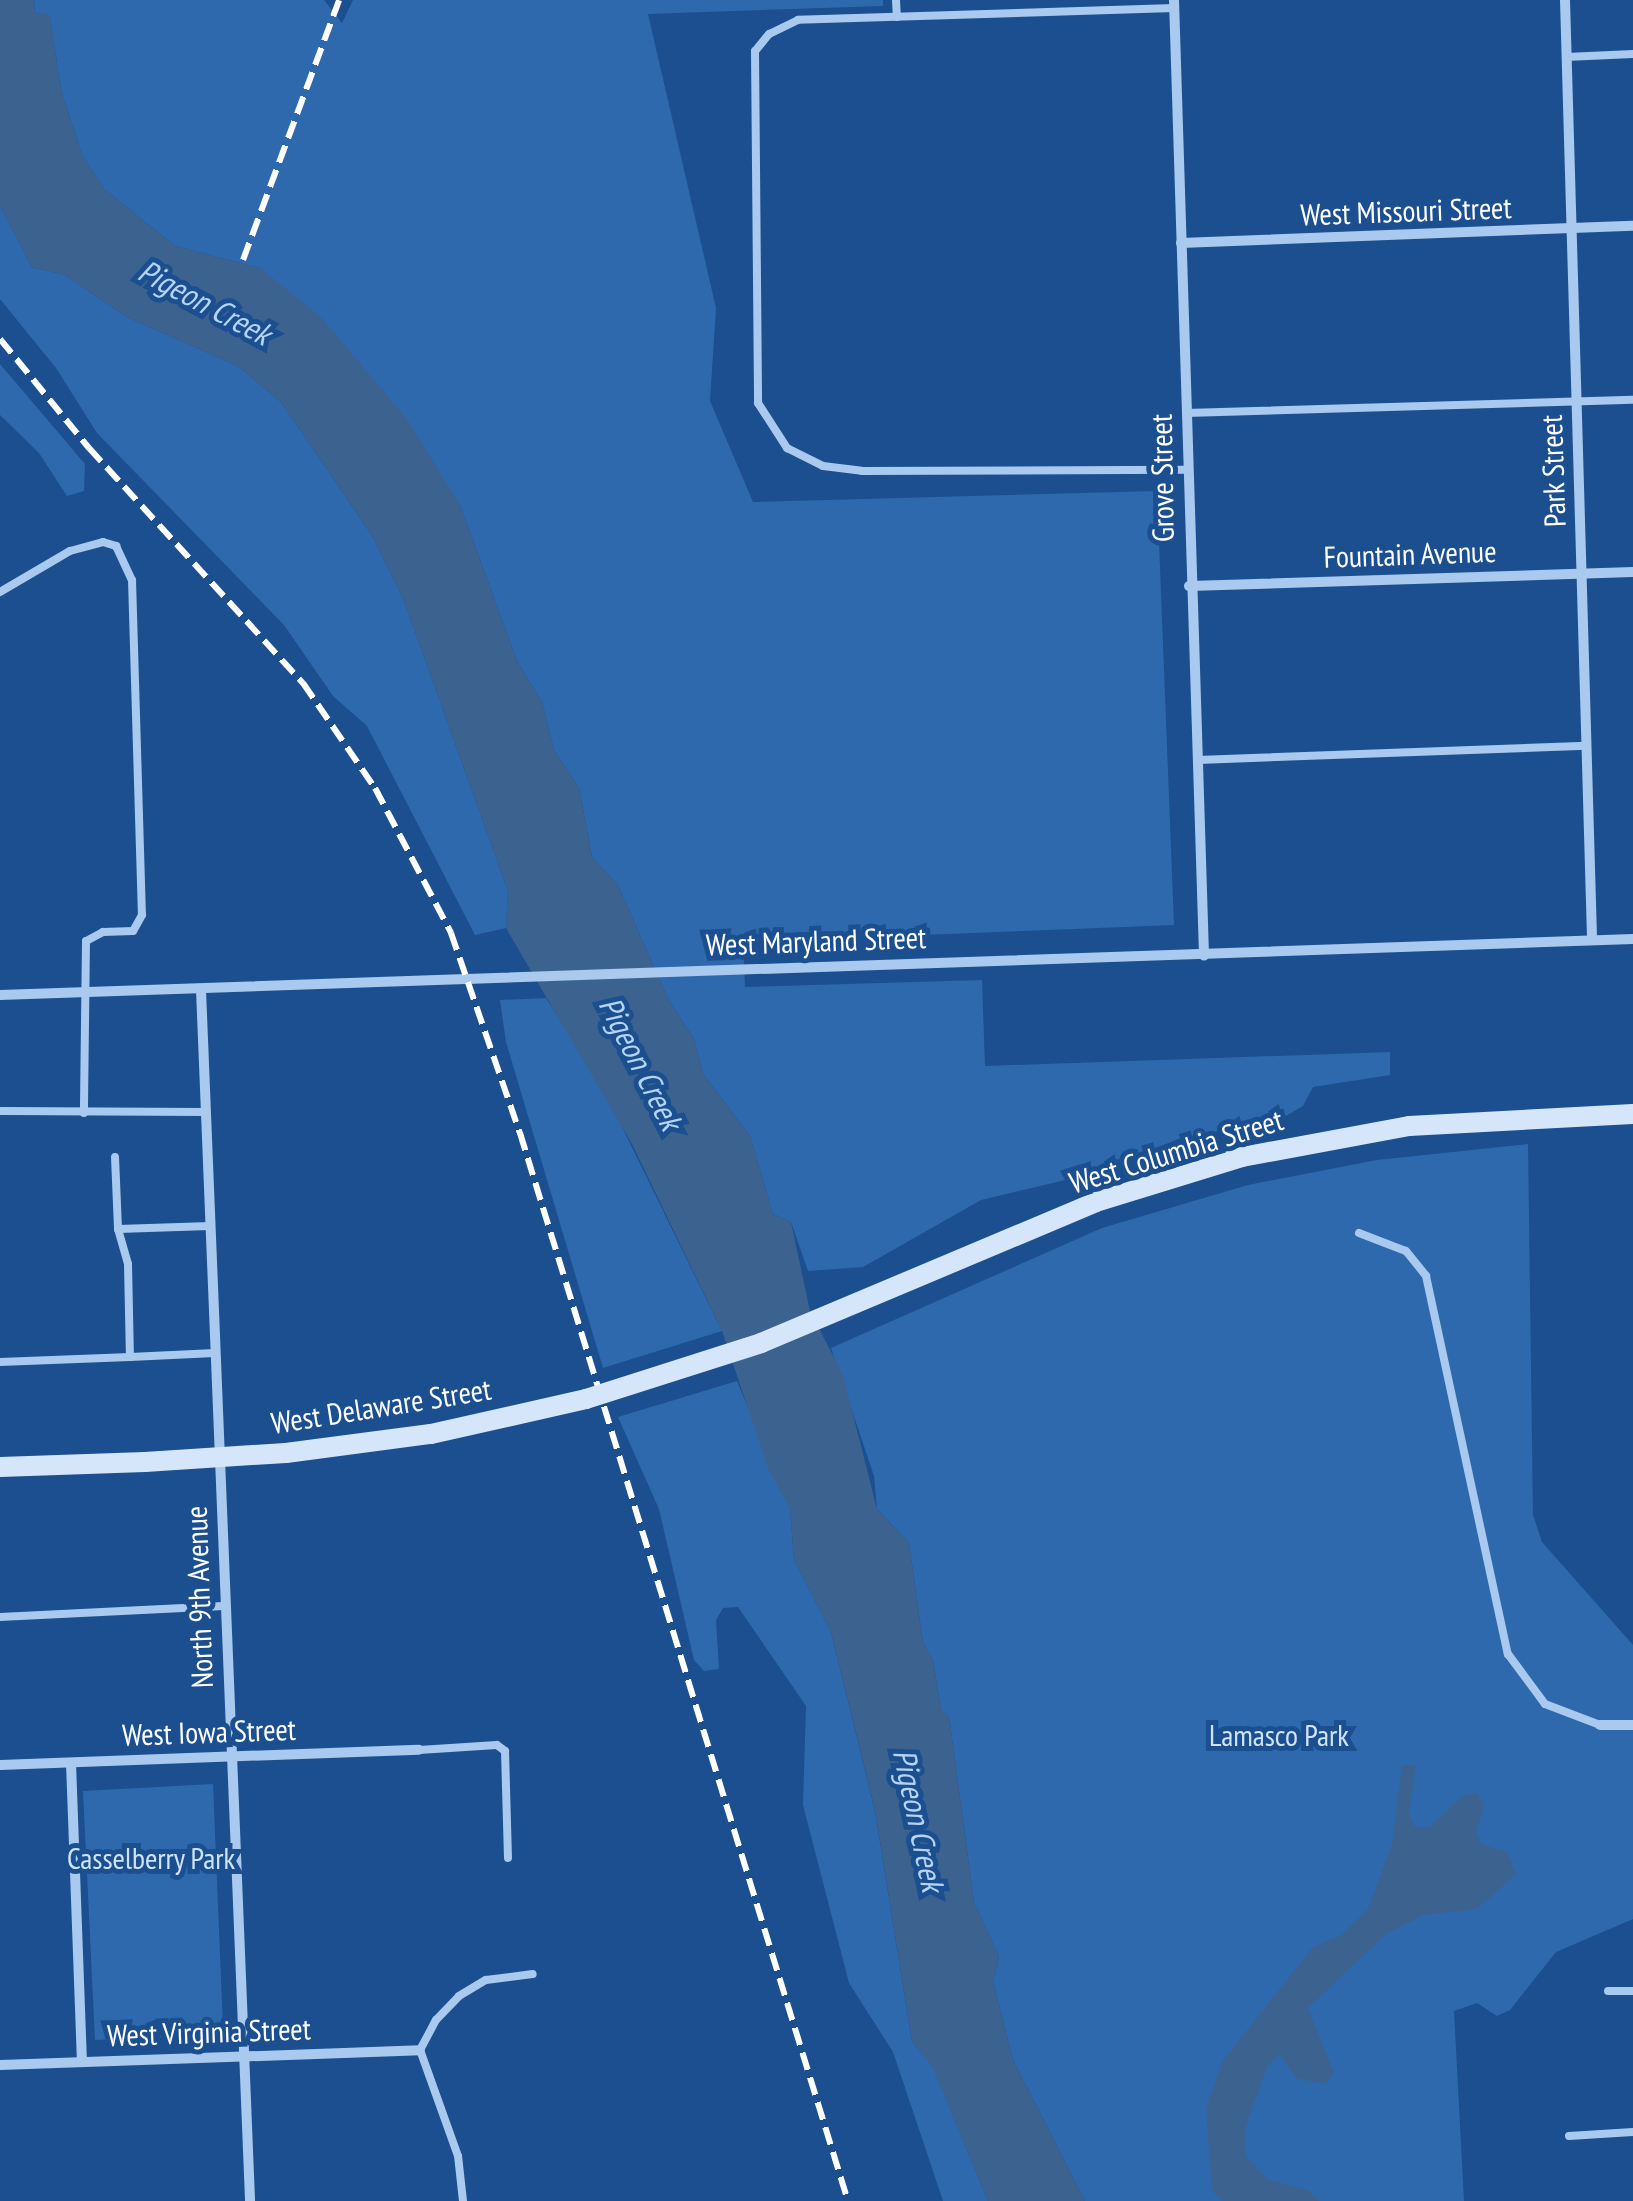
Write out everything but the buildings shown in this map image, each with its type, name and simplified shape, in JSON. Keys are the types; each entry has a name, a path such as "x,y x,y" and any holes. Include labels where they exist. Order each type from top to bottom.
{"main road":[{"name":"West Columbia Street","path":"761,1343 971,1253 1171,1177 1326,1139 1455,1122 1633,1114"},
{"name":"West Delaware Street","path":"0,1467 286,1454 431,1434 586,1400 761,1343"}],"street":[{"name":"Park Street","path":"1564,0 1592,940"},
{"name":"Grove Street","path":"1174,4 1189,586 1204,956"},
{"name":"West Missouri Street","path":"1180,243 1633,226"},
{"name":"Fountain Avenue","path":"1189,586 1633,572"},
{"name":"West Maryland Street","path":"0,996 1633,939"},
{"name":"North 9th Avenue","path":"201,990 250,2201"},
{"path":"1600,1725 1633,1724"},
{"name":"West Iowa Street","path":"0,1765 419,1750"},
{"path":"71,1762 82,2062"},
{"name":"West Virginia Street","path":"0,2065 420,2050"}],"lane":[{"path":"896,0 897,17"},
{"path":"1174,4 798,20 769,34 755,51 758,403 764,420 801,456 862,472 1188,470"},
{"path":"1566,58 1633,54"},
{"path":"1186,413 1633,400"},
{"path":"0,592 70,551 103,542 125,558 132,580 142,914 133,931 103,932 86,941 84,1114"},
{"path":"1198,760 1586,746"},
{"path":"0,1110 84,1114 206,1112"},
{"path":"115,1158 118,1228 128,1264 130,1357"},
{"path":"118,1228 210,1226"},
{"path":"1359,1233 1406,1251 1426,1276 1508,1654 1545,1704 1600,1725"},
{"path":"0,1362 215,1353"},
{"path":"0,1617 224,1606"},
{"path":"419,1750 460,1745 504,1751 508,1858"},
{"path":"464,2201 458,2156 420,2050 436,2020 459,1996 486,1980 532,1974"},
{"path":"1608,1991 1633,1991"},
{"path":"1569,2136 1633,2132"}],"green space":[{"path":"34,0 324,0 342,23 353,0 883,0 883,6 648,14 716,308 710,401 753,502 1157,491 1174,925 743,942 745,987 982,980 985,1066 1390,1052 1390,1075 1313,1087 1303,1106 1279,1120 1181,1138 1095,1173 981,1200 863,1267 808,1271 791,1222 773,1214 750,1136 703,1074 694,1039 668,999 618,885 592,857 579,788 554,750 542,702 517,661 460,505 260,268 175,246 104,189 82,155 61,90 50,16 35,13"},
{"path":"0,206 32,267 65,275 127,317 238,366 282,403 373,537 404,601 508,891 506,928 475,935 367,726 333,696 284,625 97,433 56,368 0,299"},
{"path":"0,364 85,464 84,491 67,496 39,453 0,415"},
{"path":"546,998 601,1084 722,1331 603,1368 506,1042 500,1000"},
{"name":"Lamasco Park","path":"1528,1144 1533,1515 1542,1542 1633,1645 1633,1919 1556,1952 1510,2010 1497,2016 1477,2003 1454,2011 1464,2201 1085,2201 1013,2060 993,1982 999,1957 974,1902 949,1716 941,1711 933,1660 923,1643 909,1543 877,1509 874,1476 831,1348 1102,1228 1248,1185 1377,1160"},
{"path":"737,1381 790,1509 794,1559 831,1632 875,1811 912,2042 932,2065 988,2201 943,2201 893,2052 849,1983 803,1805 806,1706 738,1607 723,1608 716,1620 719,1669 704,1671 694,1660 659,1509 618,1417"},
{"name":"Casselberry Park","path":"213,1784 223,2027 216,2035 95,2040 83,1791"}],"water":[{"name":"Pigeon Creek","path":"0,0 34,0 35,13 50,15 61,90 82,155 104,189 175,246 260,268 321,317 407,419 460,505 517,661 542,702 554,750 579,788 592,857 618,885 668,999 694,1039 703,1074 750,1136 773,1214 791,1222 810,1311 843,1375 877,1509 909,1543 923,1643 933,1660 941,1711 949,1716 974,1902 999,1957 993,1982 1013,2060 1085,2201 988,2201 932,2066 912,2042 875,1810 831,1632 794,1559 790,1509 768,1468 722,1331 632,1144 506,928 508,891 404,601 373,537 282,403 238,366 127,317 65,275 32,267 0,206"},
{"path":"1402,1765 1416,1765 1409,1814 1415,1827 1430,1827 1462,1796 1476,1793 1485,1804 1476,1831 1481,1844 1507,1852 1516,1874 1477,1909 1423,1915 1385,1935 1308,2008 1334,2073 1325,2084 1296,2078 1279,2054 1267,2066 1246,2126 1246,2156 1268,2180 1308,2190 1319,2201 1223,2201 1212,2191 1206,2108 1222,2062 1313,1947 1341,1935 1368,1909 1392,1844"}],"railway":[{"path":"243,260 339,0"},
{"path":"0,339 89,448 303,683 375,788 451,933 520,1133 848,2201"}]}
